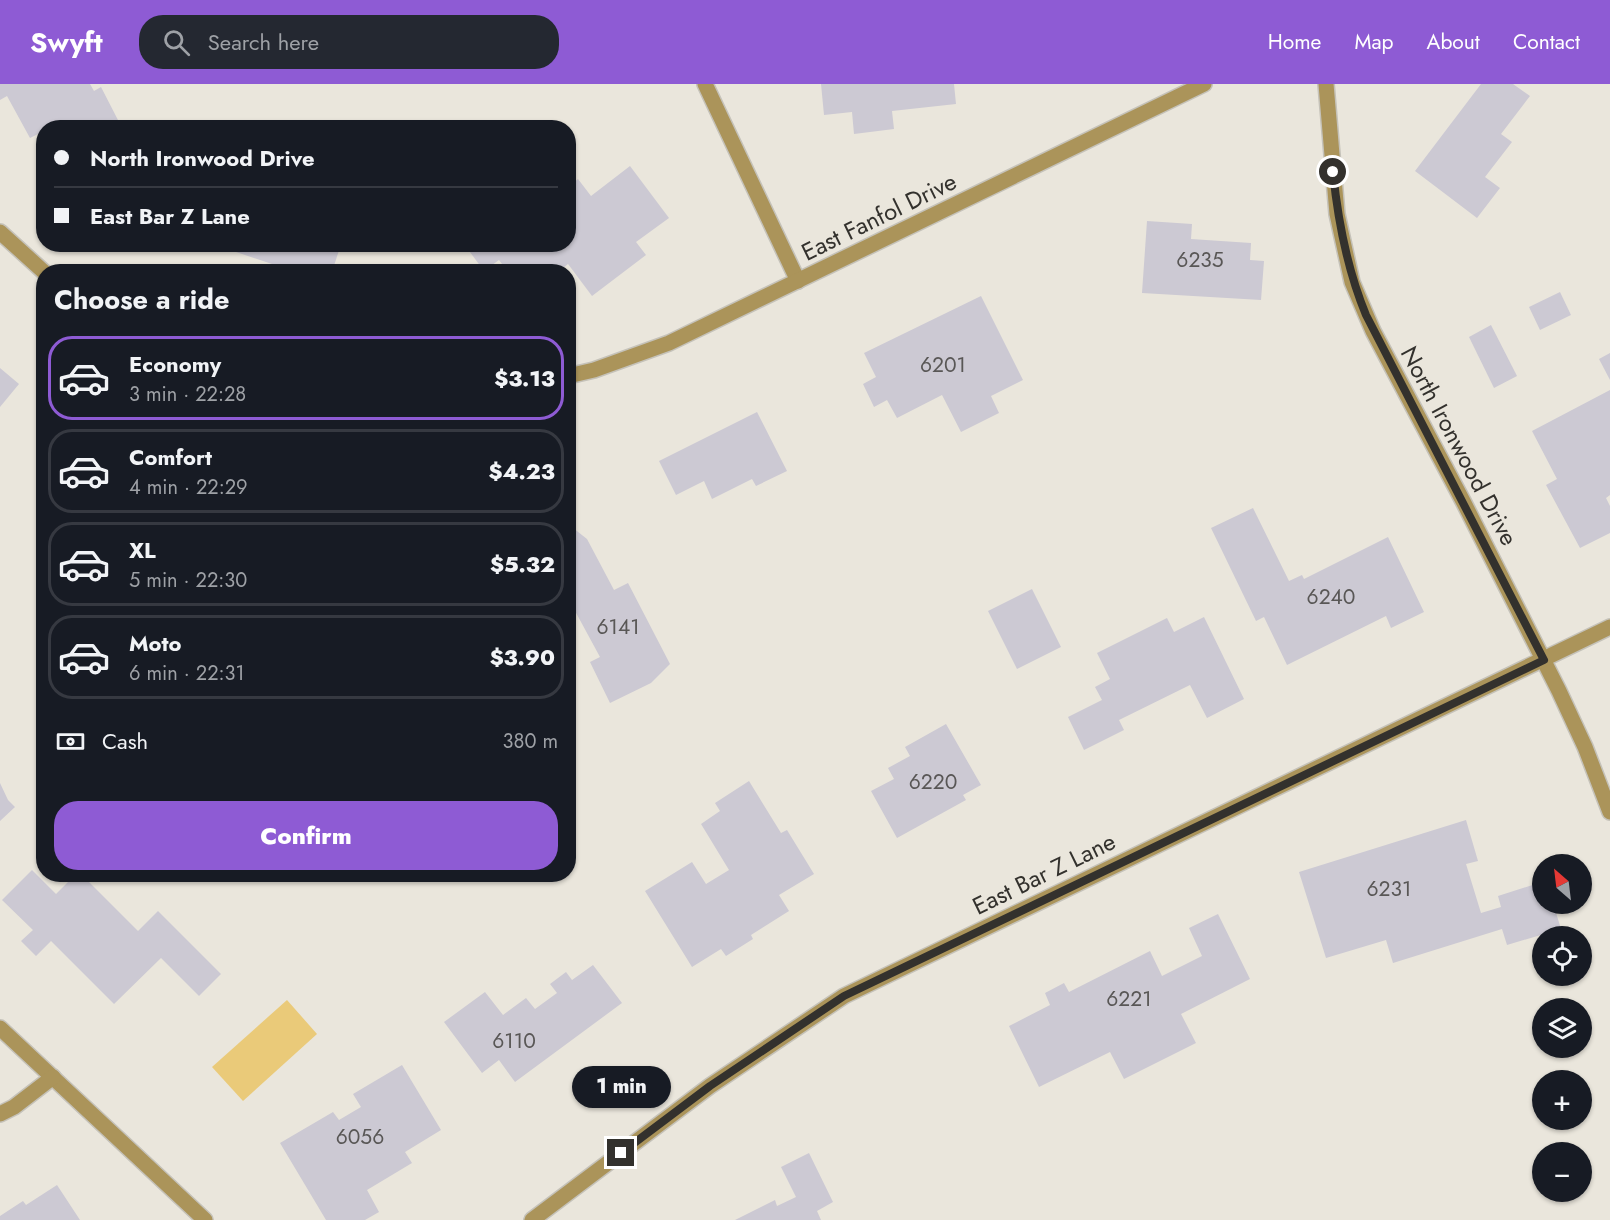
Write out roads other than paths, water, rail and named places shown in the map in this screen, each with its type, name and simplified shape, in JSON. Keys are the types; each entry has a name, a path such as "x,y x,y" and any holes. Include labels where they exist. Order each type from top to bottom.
{"street":[{"path":"705,84 798,281"},
{"name":"East Fanfol Drive","path":"576,374 669,343 1204,84"},
{"name":"North Ironwood Drive","path":"1326,84 1337,214 1352,282 1373,331 1544,660 1585,747 1610,812"},
{"path":"0,232 36,265"},
{"name":"East Bar Z Lane","path":"532,1220 710,1086 844,996 1610,627"},
{"path":"0,1028 205,1220"},
{"path":"0,1114 14,1107 52,1077"}]}
